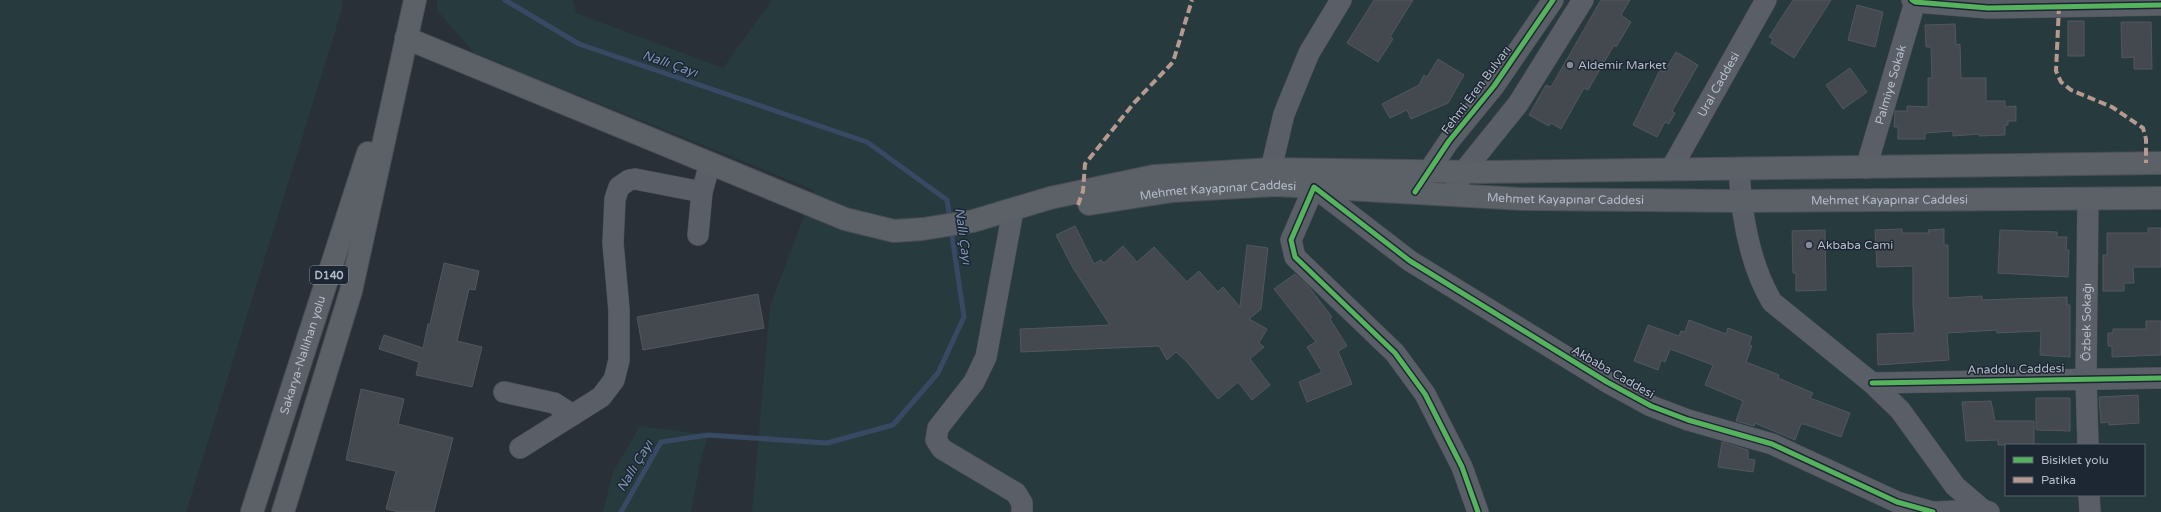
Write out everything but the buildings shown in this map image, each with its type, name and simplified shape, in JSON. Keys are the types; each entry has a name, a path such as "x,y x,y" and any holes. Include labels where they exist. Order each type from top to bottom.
{"main road":[{"name":"Sakarya-Nallıhan yolu","path":"283,512 352,291 415,0"},
{"name":"Sakarya-Nallıhan yolu","path":"252,512 406,38"},
{"path":"406,38 846,219 894,231 973,221"},
{"name":"Mehmet Kayapınar Caddesi","path":"973,221 1050,198 1154,176 1271,168 1427,172 1866,168 2161,163"},
{"name":"Mehmet Kayapınar Caddesi","path":"973,221 1173,191 1276,185 1522,199 1741,201 2161,198"}],"street":[{"path":"1271,168 1284,114 1308,53 1341,0"},
{"name":"Fehmi Eren Bulvarı","path":"1414,192 1427,172 1494,86 1554,0"},
{"path":"1453,194 1464,171 1518,104 1583,0"},
{"name":"Ural Caddesi","path":"1671,169 1766,0"},
{"path":"1913,1 1988,8 2040,3 2161,5"},
{"name":"Palmiye Sokak","path":"1866,168 1913,1"},
{"path":"698,235 702,192 710,163"},
{"path":"1739,168 1741,201 1754,260 1763,288 1772,302 1872,383 1900,410 1955,486 1986,511"},
{"path":"520,448 601,397 608,389 617,370 619,310 612,243 615,198 619,186 629,180 635,179 702,192"},
{"path":"1314,187 1291,240 1295,257 1395,354 1425,394 1462,467 1478,512"},
{"name":"Akbaba Caddesi","path":"1314,187 1410,261 1607,382 1651,406 1688,420 1772,444 1897,502 1934,512 1986,511"},
{"name":"Özbek Sokağı","path":"2088,198 2086,378 2088,444"},
{"path":"1012,216 986,357 974,382 941,423 936,434 936,440 942,449 1016,494 1022,503 1022,512"},
{"name":"Anadolu Caddesi","path":"1872,383 2086,378 2161,378"},
{"path":"504,392 554,404 565,408 573,415"},
{"path":"2089,496 2090,512"}],"green space":[{"path":"0,0 342,0 343,6 186,512 0,512"},
{"path":"437,0 573,0 576,13 723,68 772,0 2161,0 2161,512 752,512 770,306 814,190 474,53 437,10"},
{"path":"640,426 708,435 701,459 691,512 603,512 613,472"}],"waterway":[{"name":"Nallı Çayı","path":"505,0 579,44 867,142 947,200 950,219"},
{"name":"Nallı Çayı","path":"621,512 661,442 708,435 827,443 893,425 938,373 964,317 951,229"}],"marked path":[{"path":"1078,205 1083,191 1085,164 1134,103 1173,62 1192,0"},
{"path":"2059,6 2056,71 2061,82 2071,90 2112,107 2143,128 2146,139 2146,163"}],"cycle path":[{"path":"1415,192 1449,141 1494,86 1553,0"},
{"path":"1912,0 1915,2 1988,8 2161,5"},
{"path":"1478,512 1462,467 1425,394 1395,353 1295,257 1291,240 1314,187 1410,261 1607,382 1651,406 1688,420 1772,444 1897,502 1933,512"},
{"path":"1872,383 2161,378"}],"place":[{"name":"Aldemir Market","path":"1570,65"},
{"name":"Akbaba Cami","path":"1809,245"}]}
